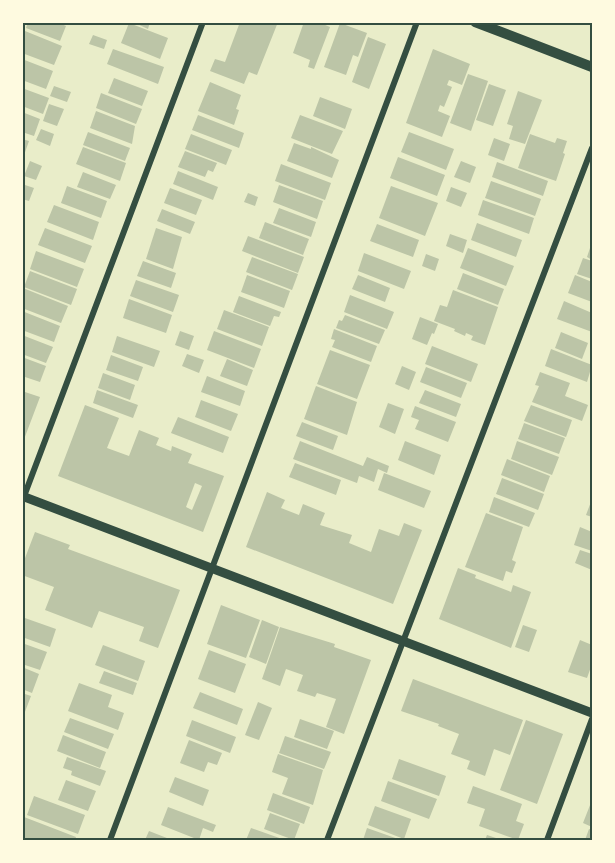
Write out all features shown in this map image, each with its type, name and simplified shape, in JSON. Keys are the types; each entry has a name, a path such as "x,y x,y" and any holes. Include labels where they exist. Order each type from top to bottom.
{"main road":[{"path":"475,22 592,67"}],"street":[{"path":"203,22 23,497 592,713"},
{"path":"110,840 417,22"},
{"path":"327,840 592,148"},
{"path":"547,840 592,719"}],"building":[{"path":"28,22 57,22 66,26 60,41 26,28"},
{"path":"133,22 150,22 148,29"},
{"path":"240,22 278,22 257,75 249,72 244,84 210,71 215,59 225,62"},
{"path":"304,22 318,22 330,27 314,69 308,67 310,60 293,53"},
{"path":"129,23 168,38 160,59 121,43"},
{"path":"340,23 367,33 358,57 353,55 346,75 324,67"},
{"path":"25,31 62,46 54,65 22,53 22,38"},
{"path":"93,35 107,40 104,49 89,44"},
{"path":"368,37 386,44 369,89 352,82"},
{"path":"113,49 164,67 158,84 107,64"},
{"path":"433,49 470,64 462,85 449,80 447,85 452,87 444,107 440,105 438,111 450,116 442,137 406,123"},
{"path":"22,59 53,71 46,89 22,80"},
{"path":"468,74 488,81 471,131 450,123"},
{"path":"114,78 148,91 142,106 108,93"},
{"path":"210,82 241,95 234,125 198,111"},
{"path":"489,84 506,90 493,126 476,120"},
{"path":"54,86 71,92 67,102 50,96"},
{"path":"22,88 49,98 43,114 22,106"},
{"path":"518,91 542,100 525,144 509,139 513,126 507,124"},
{"path":"101,93 142,109 136,124 96,108"},
{"path":"320,97 352,109 345,129 313,116"},
{"path":"49,104 64,109 57,126 43,121"},
{"path":"96,111 135,126 132,144 90,128"},
{"path":"22,112 40,119 34,136 22,132"},
{"path":"198,115 244,133 239,148 192,130"},
{"path":"300,115 343,131 332,154 291,138"},
{"path":"41,129 54,134 50,146 36,140"},
{"path":"88,132 130,148 125,161 83,145"},
{"path":"409,132 454,149 446,170 401,152"},
{"path":"191,134 232,150 226,165 185,149"},
{"path":"530,134 555,143 557,138 567,141 556,181 518,168"},
{"path":"494,138 510,144 504,161 488,155"},
{"path":"22,139 29,141 23,158 22,158"},
{"path":"294,143 311,149 311,147 339,160 332,178 287,161"},
{"path":"83,147 126,163 120,181 76,164"},
{"path":"185,151 217,163 213,172 208,170 205,177 178,167"},
{"path":"398,157 445,175 437,196 390,178"},
{"path":"30,161 42,166 36,180 24,176"},
{"path":"461,161 476,167 470,183 454,177"},
{"path":"497,162 548,181 543,196 492,177"},
{"path":"281,164 331,183 325,200 275,181"},
{"path":"178,171 218,187 213,200 173,184"},
{"path":"83,172 116,185 110,199 77,187"},
{"path":"491,181 541,199 535,216 485,198"},
{"path":"22,184 34,188 29,201 22,199"},
{"path":"279,185 323,201 317,219 273,202"},
{"path":"67,186 107,201 101,218 61,203"},
{"path":"391,186 438,203 425,236 379,218"},
{"path":"451,187 467,193 461,207 446,201"},
{"path":"170,188 202,200 196,215 164,203"},
{"path":"248,193 258,197 255,206 244,202"},
{"path":"483,200 534,218 529,234 478,215"},
{"path":"54,205 99,222 93,240 47,222"},
{"path":"279,208 316,222 311,237 273,223"},
{"path":"162,209 195,222 190,234 157,221"},
{"path":"265,222 309,239 303,255 259,238"},
{"path":"477,223 522,240 516,257 471,240"},
{"path":"377,224 419,240 413,257 370,241"},
{"path":"45,228 92,246 85,263 38,245"},
{"path":"156,228 182,237 173,269 146,259"},
{"path":"450,234 467,240 463,253 446,246"},
{"path":"248,236 304,257 298,273 242,251"},
{"path":"592,242 592,260 587,257"},
{"path":"468,248 514,266 506,286 460,268"},
{"path":"36,251 84,269 77,287 30,269"},
{"path":"364,253 411,271 404,289 358,271"},
{"path":"426,254 439,259 435,271 422,266"},
{"path":"252,257 298,274 292,290 246,272"},
{"path":"583,258 592,261 592,279 577,274"},
{"path":"143,261 176,273 171,288 137,276"},
{"path":"30,271 77,289 71,305 24,287"},
{"path":"463,273 504,289 498,305 457,289"},
{"path":"247,275 290,291 284,308 241,292"},
{"path":"358,275 390,288 385,302 352,289"},
{"path":"575,275 592,282 592,302 568,293"},
{"path":"136,280 179,295 173,312 130,296"},
{"path":"23,288 68,306 61,323 22,308"},
{"path":"453,290 498,307 485,345 471,340 473,336 466,333 465,336 454,331 455,329 434,321 440,305 447,307"},
{"path":"350,295 394,312 387,329 344,312"},
{"path":"239,296 281,312 279,317 274,316 270,326 233,312"},
{"path":"129,299 172,315 166,333 123,318"},
{"path":"564,301 592,313 592,332 557,319"},
{"path":"224,310 269,327 262,346 217,329"},
{"path":"22,311 60,326 54,342 22,330"},
{"path":"345,315 385,330 379,344 336,328 339,320 342,321"},
{"path":"420,317 438,324 427,345 412,339"},
{"path":"334,329 377,346 371,362 332,347 335,340 331,339"},
{"path":"180,331 194,336 189,350 175,345"},
{"path":"214,331 261,349 254,368 207,350"},
{"path":"561,332 588,343 582,359 555,348"},
{"path":"22,335 53,347 46,363 22,354"},
{"path":"117,336 160,351 154,367 112,352"},
{"path":"432,346 478,364 471,382 425,364"},
{"path":"551,349 592,365 587,382 545,366"},
{"path":"330,350 370,365 357,399 317,384"},
{"path":"187,354 204,360 199,373 182,366"},
{"path":"111,355 143,367 138,381 106,370"},
{"path":"22,357 46,366 40,382 22,376"},
{"path":"227,359 253,370 247,386 220,376"},
{"path":"402,366 416,372 409,390 395,384"},
{"path":"426,367 467,383 461,398 420,382"},
{"path":"540,372 570,383 565,396 588,405 582,421 532,402 539,386 535,385"},
{"path":"103,373 135,385 130,400 98,388"},
{"path":"207,376 245,391 240,406 201,392"},
{"path":"316,386 357,402 347,435 304,419"},
{"path":"97,390 138,405 133,418 93,403"},
{"path":"425,390 461,404 456,417 419,403"},
{"path":"22,391 40,397 23,442 22,442"},
{"path":"201,400 238,414 231,431 195,417"},
{"path":"388,403 404,409 395,434 379,427"},
{"path":"85,405 119,418 107,448 129,456 139,430 159,438 156,445 171,451 172,446 192,454 188,463 224,476 203,532 58,476","holes":["195,483 202,486 192,510 186,507"]},
{"path":"531,405 572,420 566,437 524,421"},
{"path":"415,406 456,422 448,442 415,429 419,420 411,417"},
{"path":"178,417 229,437 223,453 171,433"},
{"path":"302,422 338,436 333,450 296,436"},
{"path":"524,423 565,438 559,454 518,439"},
{"path":"300,441 363,466 367,457 389,466 387,473 378,469 374,482 359,476 357,483 293,459"},
{"path":"405,441 441,455 434,475 398,460"},
{"path":"517,441 559,457 552,475 511,459"},
{"path":"507,459 550,476 544,492 501,475"},
{"path":"295,463 341,480 336,495 289,477"},
{"path":"384,473 431,491 424,508 378,490"},
{"path":"502,478 544,494 538,510 496,494"},
{"path":"267,492 285,500 281,508 299,515 303,504 325,513 320,525 352,535 349,543 371,552 379,529 399,536 404,523 422,530 393,604 246,547"},
{"path":"494,497 535,513 529,527 489,512"},
{"path":"592,499 592,517 586,515"},
{"path":"486,513 523,527 512,560 516,562 512,573 506,571 503,581 465,567"},
{"path":"580,527 592,532 592,551 574,545"},
{"path":"35,532 70,545 68,549 180,590 158,648 139,641 144,627 99,611 92,628 45,610 54,587 22,575 22,566"},
{"path":"580,550 592,554 592,570 575,563"},
{"path":"458,568 476,575 475,578 511,592 513,585 531,592 511,648 439,619"},
{"path":"221,605 260,620 246,658 207,644"},
{"path":"22,617 56,629 50,647 22,637"},
{"path":"262,620 279,627 266,664 249,657"},
{"path":"523,625 537,630 529,652 515,647"},
{"path":"280,627 335,644 334,647 371,660 344,734 326,727 336,699 317,693 315,697 297,691 303,675 286,669 280,686 262,679"},
{"path":"580,640 592,645 592,664 587,678 568,672"},
{"path":"22,643 47,652 40,670 22,664"},
{"path":"103,645 145,661 138,681 95,665"},
{"path":"209,650 246,664 235,693 198,679"},
{"path":"22,667 39,674 32,693 22,689"},
{"path":"104,671 137,683 133,695 99,683"},
{"path":"413,679 523,720 510,755 494,749 485,776 467,769 470,761 451,754 459,734 438,726 439,724 401,711"},
{"path":"79,683 112,695 108,707 124,713 118,730 68,711"},
{"path":"200,692 243,709 237,725 193,708"},
{"path":"22,693 31,696 23,717 22,717"},
{"path":"258,702 272,708 259,740 245,735"},
{"path":"70,718 114,734 108,749 64,732"},
{"path":"300,719 334,731 327,749 294,737"},
{"path":"192,720 236,737 230,753 186,736"},
{"path":"526,720 563,734 537,804 500,790"},
{"path":"63,735 106,752 100,768 57,751"},
{"path":"285,736 331,752 324,769 279,753"},
{"path":"189,740 222,753 217,765 208,762 204,772 180,763"},
{"path":"278,754 323,770 313,805 282,794 288,778 272,772"},
{"path":"67,757 106,771 100,786 71,775 72,771 63,768"},
{"path":"399,759 446,776 439,796 392,779"},
{"path":"175,777 209,790 203,806 169,792"},
{"path":"66,780 96,791 88,811 58,800"},
{"path":"388,781 437,799 429,819 381,801"},
{"path":"473,786 522,804 516,821 524,824 518,840 479,826 485,809 467,803"},
{"path":"273,793 310,807 304,824 267,810"},
{"path":"34,796 85,815 78,834 27,815"},
{"path":"592,800 592,827 583,823"},
{"path":"375,806 411,819 404,839 368,825"},
{"path":"168,807 216,825 213,832 203,828 199,840 161,825"},
{"path":"270,813 300,824 294,840 264,829"},
{"path":"24,817 76,837 75,840 31,840 22,837"},
{"path":"251,828 285,840 246,840"},
{"path":"367,828 401,840 363,840"},
{"path":"589,829 592,830 592,840 585,840"},
{"path":"149,831 172,840 145,840"},
{"path":"487,835 502,840 485,840"}]}
